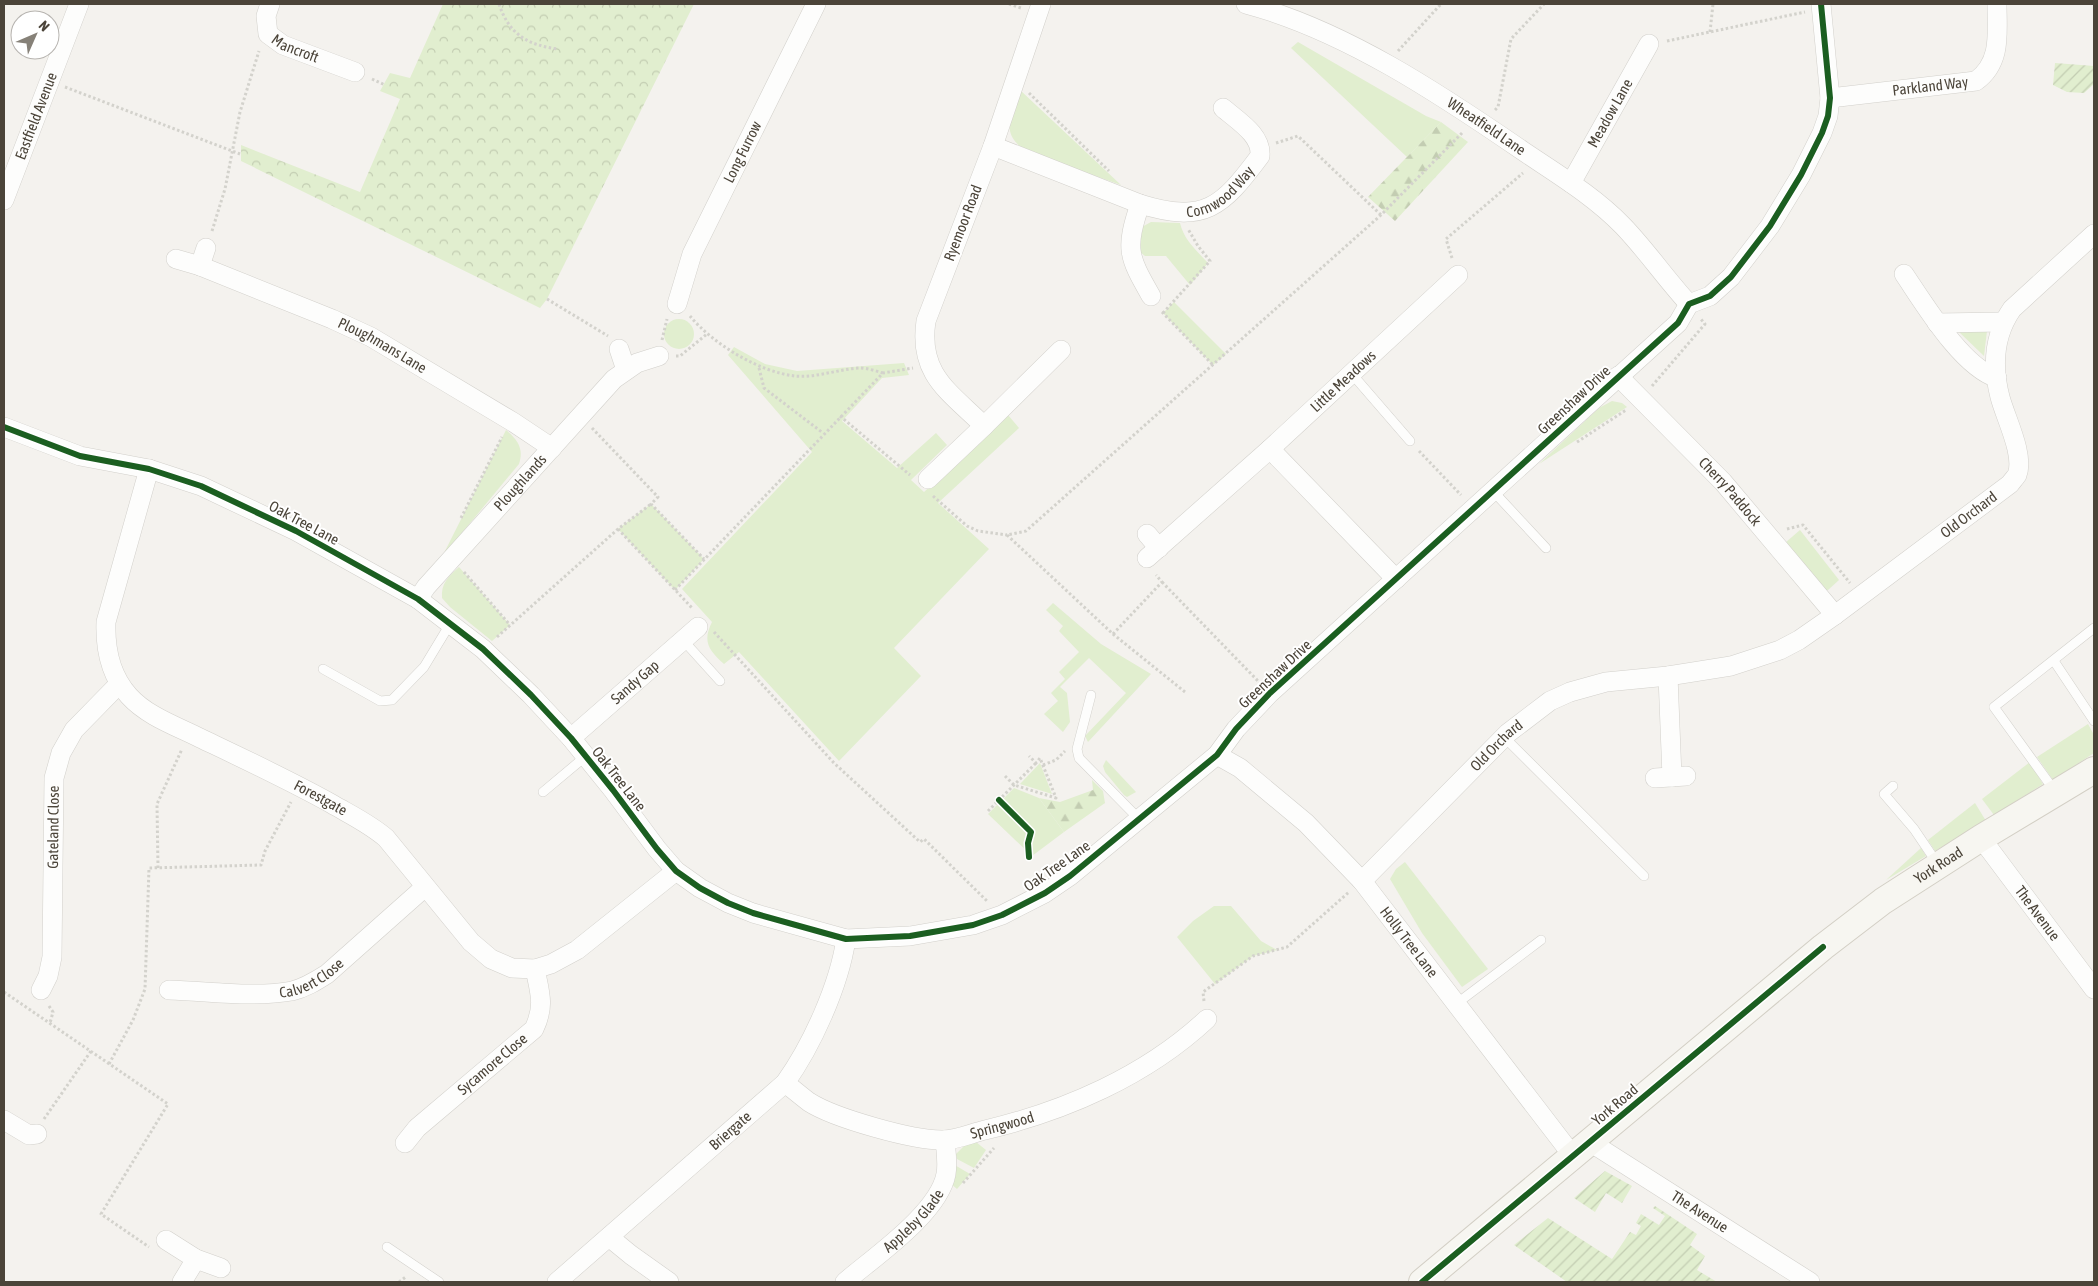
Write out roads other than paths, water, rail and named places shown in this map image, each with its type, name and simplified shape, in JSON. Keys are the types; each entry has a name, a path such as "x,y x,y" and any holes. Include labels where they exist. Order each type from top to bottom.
{"street":[{"name":"Eastfield Avenue","path":"4,200 78,4"},
{"name":"Mancroft","path":"270,4 266,16 268,34 283,45 355,72"},
{"name":"Long Furrow","path":"677,304 692,254 816,4"},
{"name":"Ryemoor Road","path":"984,426 936,378 929,366 923,340 926,321 993,146 1041,4"},
{"name":"Wheatfield Lane","path":"1246,4 1274,12 1328,35 1386,64 1480,121 1538,160 1571,183 1623,227 1689,304"},
{"name":"Parkland Way","path":"1830,98 1976,81 1987,73 1996,49 1997,4"},
{"path":"1689,304 1710,296 1732,277 1770,226 1801,175 1822,133 1828,116 1830,98 1821,6"},
{"name":"Meadow Lane","path":"1571,183 1649,44"},
{"name":"Cornwood Way","path":"993,146 1164,212 1185,213 1206,210 1226,196 1260,156 1261,148 1258,140 1223,108"},
{"path":"1140,204 1130,232 1130,254 1151,296"},
{"name":"Old Orchard","path":"1362,881 1504,737 1528,716 1550,701 1570,692 1606,682 1668,676 1730,666 1780,650 1799,640 1835,615 2010,484 2017,475 2019,464 2014,439 2000,398 1997,378 1996,349 2003,322 2012,309 2094,234"},
{"path":"200,266 206,248"},
{"name":"Ploughmans Lane","path":"176,259 200,266 371,336 513,422 552,448"},
{"path":"1904,274 1937,323 1977,369 1986,375 1997,378"},
{"name":"Little Meadows","path":"1151,547 1270,449 1352,374 1412,309 1458,275"},
{"name":"Greenshaw Drive","path":"1217,755 1236,728 1270,693 1678,323 1689,304"},
{"path":"1937,323 2003,322"},
{"path":"619,350 626,370"},
{"path":"928,479 1061,350"},
{"name":"Ploughlands","path":"418,599 452,558 614,379 637,363 659,356"},
{"name":"Cherry Paddock","path":"1618,376 1723,482 1835,615"},
{"name":"Oak Tree Lane","path":"4,427 80,456 149,469 202,486 296,531 418,599 483,649 532,695 586,756 676,871 700,888 753,914 846,939 910,936 973,925 1002,915 1045,893 1070,876 1217,755"},
{"path":"1270,449 1396,579"},
{"name":"Forestgate","path":"149,469 106,622 105,642 110,663 119,684 130,697 154,716 300,786 374,828 386,838 471,942 491,959 512,968 535,969 551,964 577,950 676,871"},
{"name":"Sandy Gap","path":"571,738 702,623"},
{"path":"1668,676 1671,777"},
{"name":"Gateland Close","path":"41,990 48,976 52,957 54,778 61,753 74,730 119,684"},
{"name":"Holly Tree Lane","path":"1217,755 1240,768 1306,823 1362,881 1456,1004 1581,1149"},
{"name":"York Road","path":"1422,1282 1823,947 1884,901 1981,838 2094,770"},
{"name":"The Avenue","path":"1981,838 2094,989"},
{"name":"Calvert Close","path":"169,990 267,994 293,990 312,984 327,974 425,887"},
{"name":"Briergate","path":"557,1282 785,1083 798,1066 825,1007 844,957 846,939"},
{"name":"Sycamore Close","path":"405,1143 416,1128 534,1029 541,1015 541,998 535,969"},
{"name":"Springwood","path":"785,1083 810,1102 836,1114 892,1131 945,1140 1016,1123 1079,1100 1161,1056 1207,1019"},
{"path":"4,1120 28,1135 37,1134"},
{"name":"Appleby Glade","path":"845,1282 927,1210 941,1189 946,1176 945,1140"},
{"name":"The Avenue","path":"1581,1149 1810,1282"},
{"path":"609,1236 631,1255 669,1282"},
{"path":"161,1246 221,1268"},
{"path":"182,1282 196,1259"}],"lane":[{"path":"1352,374 1410,441"},
{"path":"1493,491 1546,548"},
{"path":"323,669 380,700 392,700 424,667 450,624"},
{"path":"2056,793 1994,707 2094,628"},
{"path":"683,640 720,681"},
{"path":"2054,661 2094,722"},
{"path":"1091,695 1077,749 1079,758 1139,819"},
{"path":"1504,737 1644,876"},
{"path":"544,792 586,756"},
{"path":"1892,786 1884,794 1914,829 1938,866"},
{"path":"1456,1004 1541,940"},
{"path":"387,1247 438,1282"}]}
